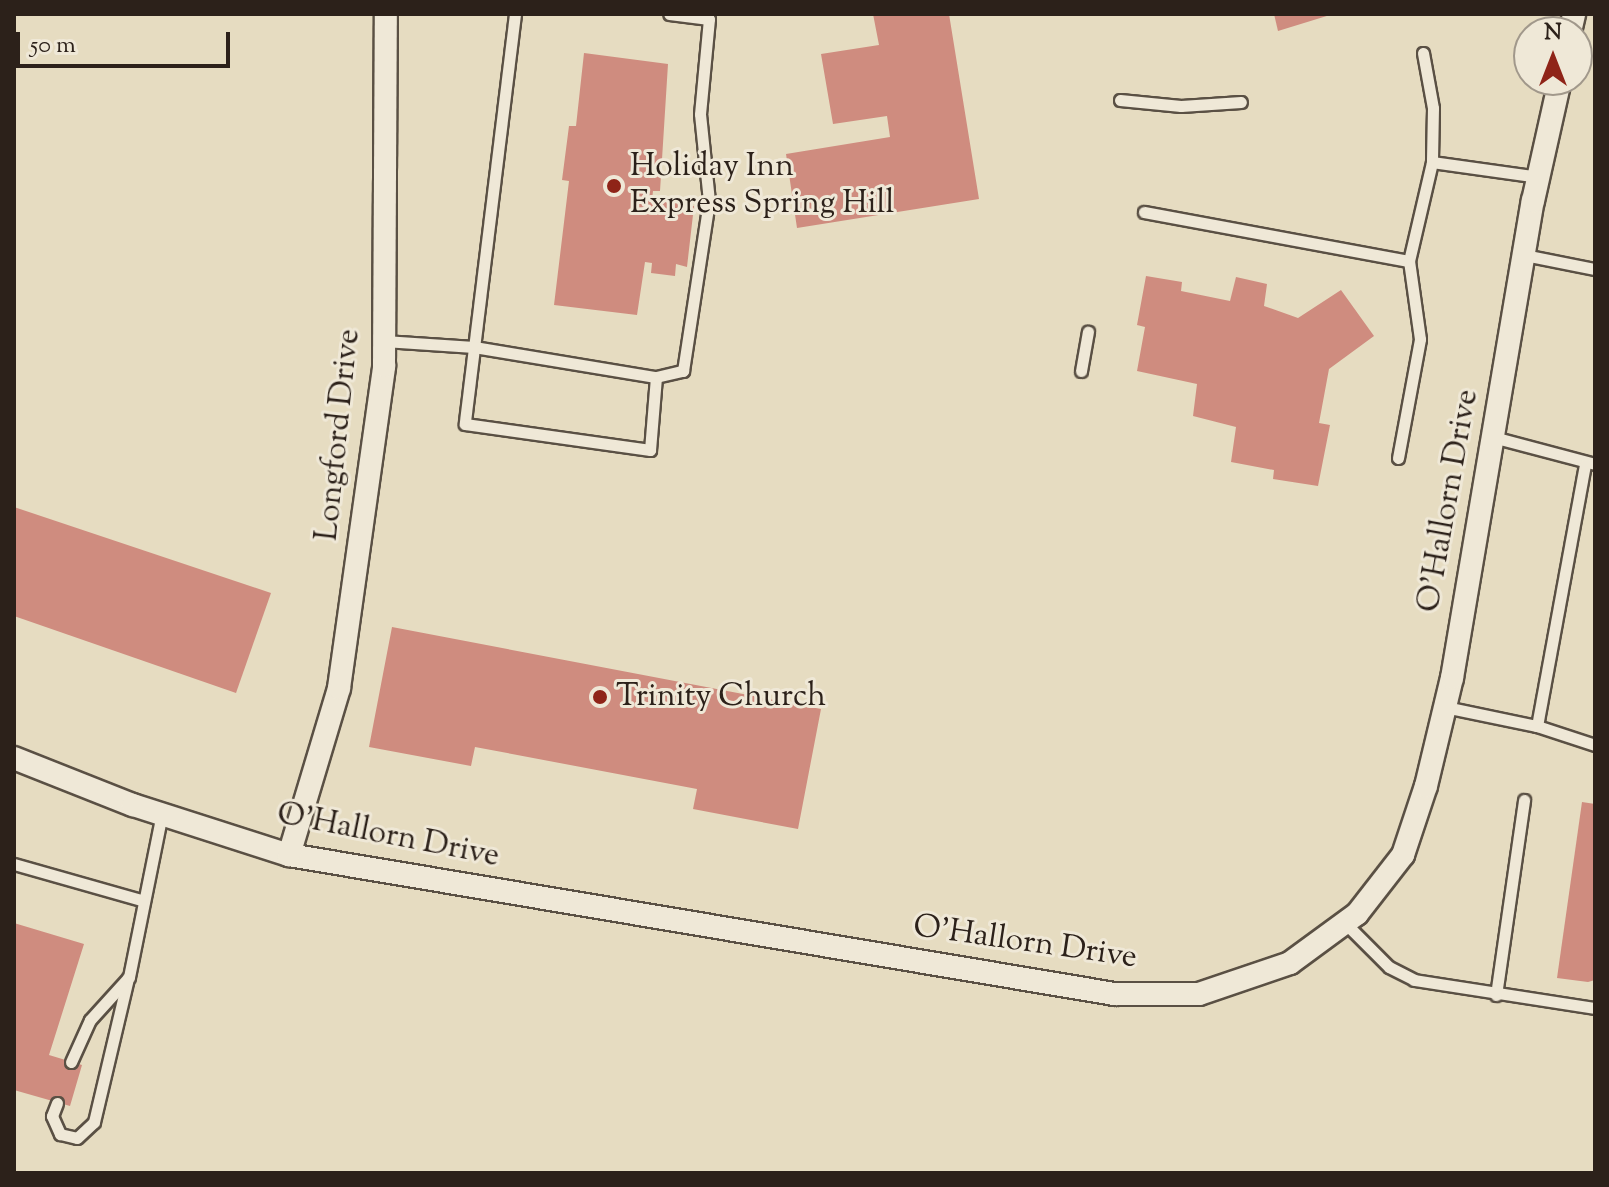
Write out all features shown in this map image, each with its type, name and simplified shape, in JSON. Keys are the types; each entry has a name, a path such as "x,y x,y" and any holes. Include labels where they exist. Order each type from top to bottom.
{"street":[{"name":"Longford Drive","path":"289,855 339,688 384,341 386,14"},
{"name":"O'Hallorn Drive","path":"14,758 162,814 289,855 1114,994 1199,994 1290,963 1345,923 1403,855 1426,786 1445,707 1524,255 1557,96"}],"lane":[{"path":"515,14 465,424 650,450 656,377"},
{"path":"384,341 474,347 656,377 683,371 709,201 700,114 709,19 669,14"},
{"path":"1398,458 1420,339 1409,261 1432,162 1433,108 1423,53"},
{"path":"1120,100 1181,106 1241,102"},
{"path":"1432,162 1539,177"},
{"path":"1144,212 1409,261"},
{"path":"1524,255 1595,269"},
{"path":"1081,371 1088,332"},
{"path":"1493,437 1590,464 1537,726"},
{"path":"1445,707 1537,726 1595,745"},
{"path":"1496,995 1524,800"},
{"path":"57,1103 54,1126 60,1134 77,1138 94,1122 162,814"},
{"path":"14,864 141,900"},
{"path":"1345,923 1389,967 1414,980 1595,1008"},
{"path":"71,1062 90,1020 124,981"}],"building":[{"path":"873,14 949,14 979,199 797,228 786,154 890,137 887,116 833,124 821,54 879,45"},
{"path":"1274,14 1330,14 1330,15 1278,31"},
{"name":"Holiday Inn Express Spring Hill","path":"584,53 668,64 660,191 653,191 652,200 694,206 687,267 676,264 675,276 651,273 652,263 645,262 637,315 554,305 569,181 562,180 569,126 576,126"},
{"path":"1146,276 1182,282 1181,291 1230,301 1236,277 1267,284 1264,306 1298,318 1341,290 1374,336 1329,369 1319,423 1330,425 1318,486 1273,479 1274,470 1231,462 1236,427 1193,416 1197,384 1137,371 1145,327 1137,325"},
{"path":"14,507 271,593 236,693 14,616"},
{"path":"392,627 821,709 798,829 693,809 697,789 475,747 471,766 369,747"},
{"path":"1582,802 1595,804 1595,980 1588,982 1557,978"},
{"path":"14,923 84,944 49,1055 82,1065 70,1106 14,1090"}],"place":[{"name":"Holiday Inn Express Spring Hill","path":"614,186"},
{"name":"Trinity Church","path":"600,697"}]}
